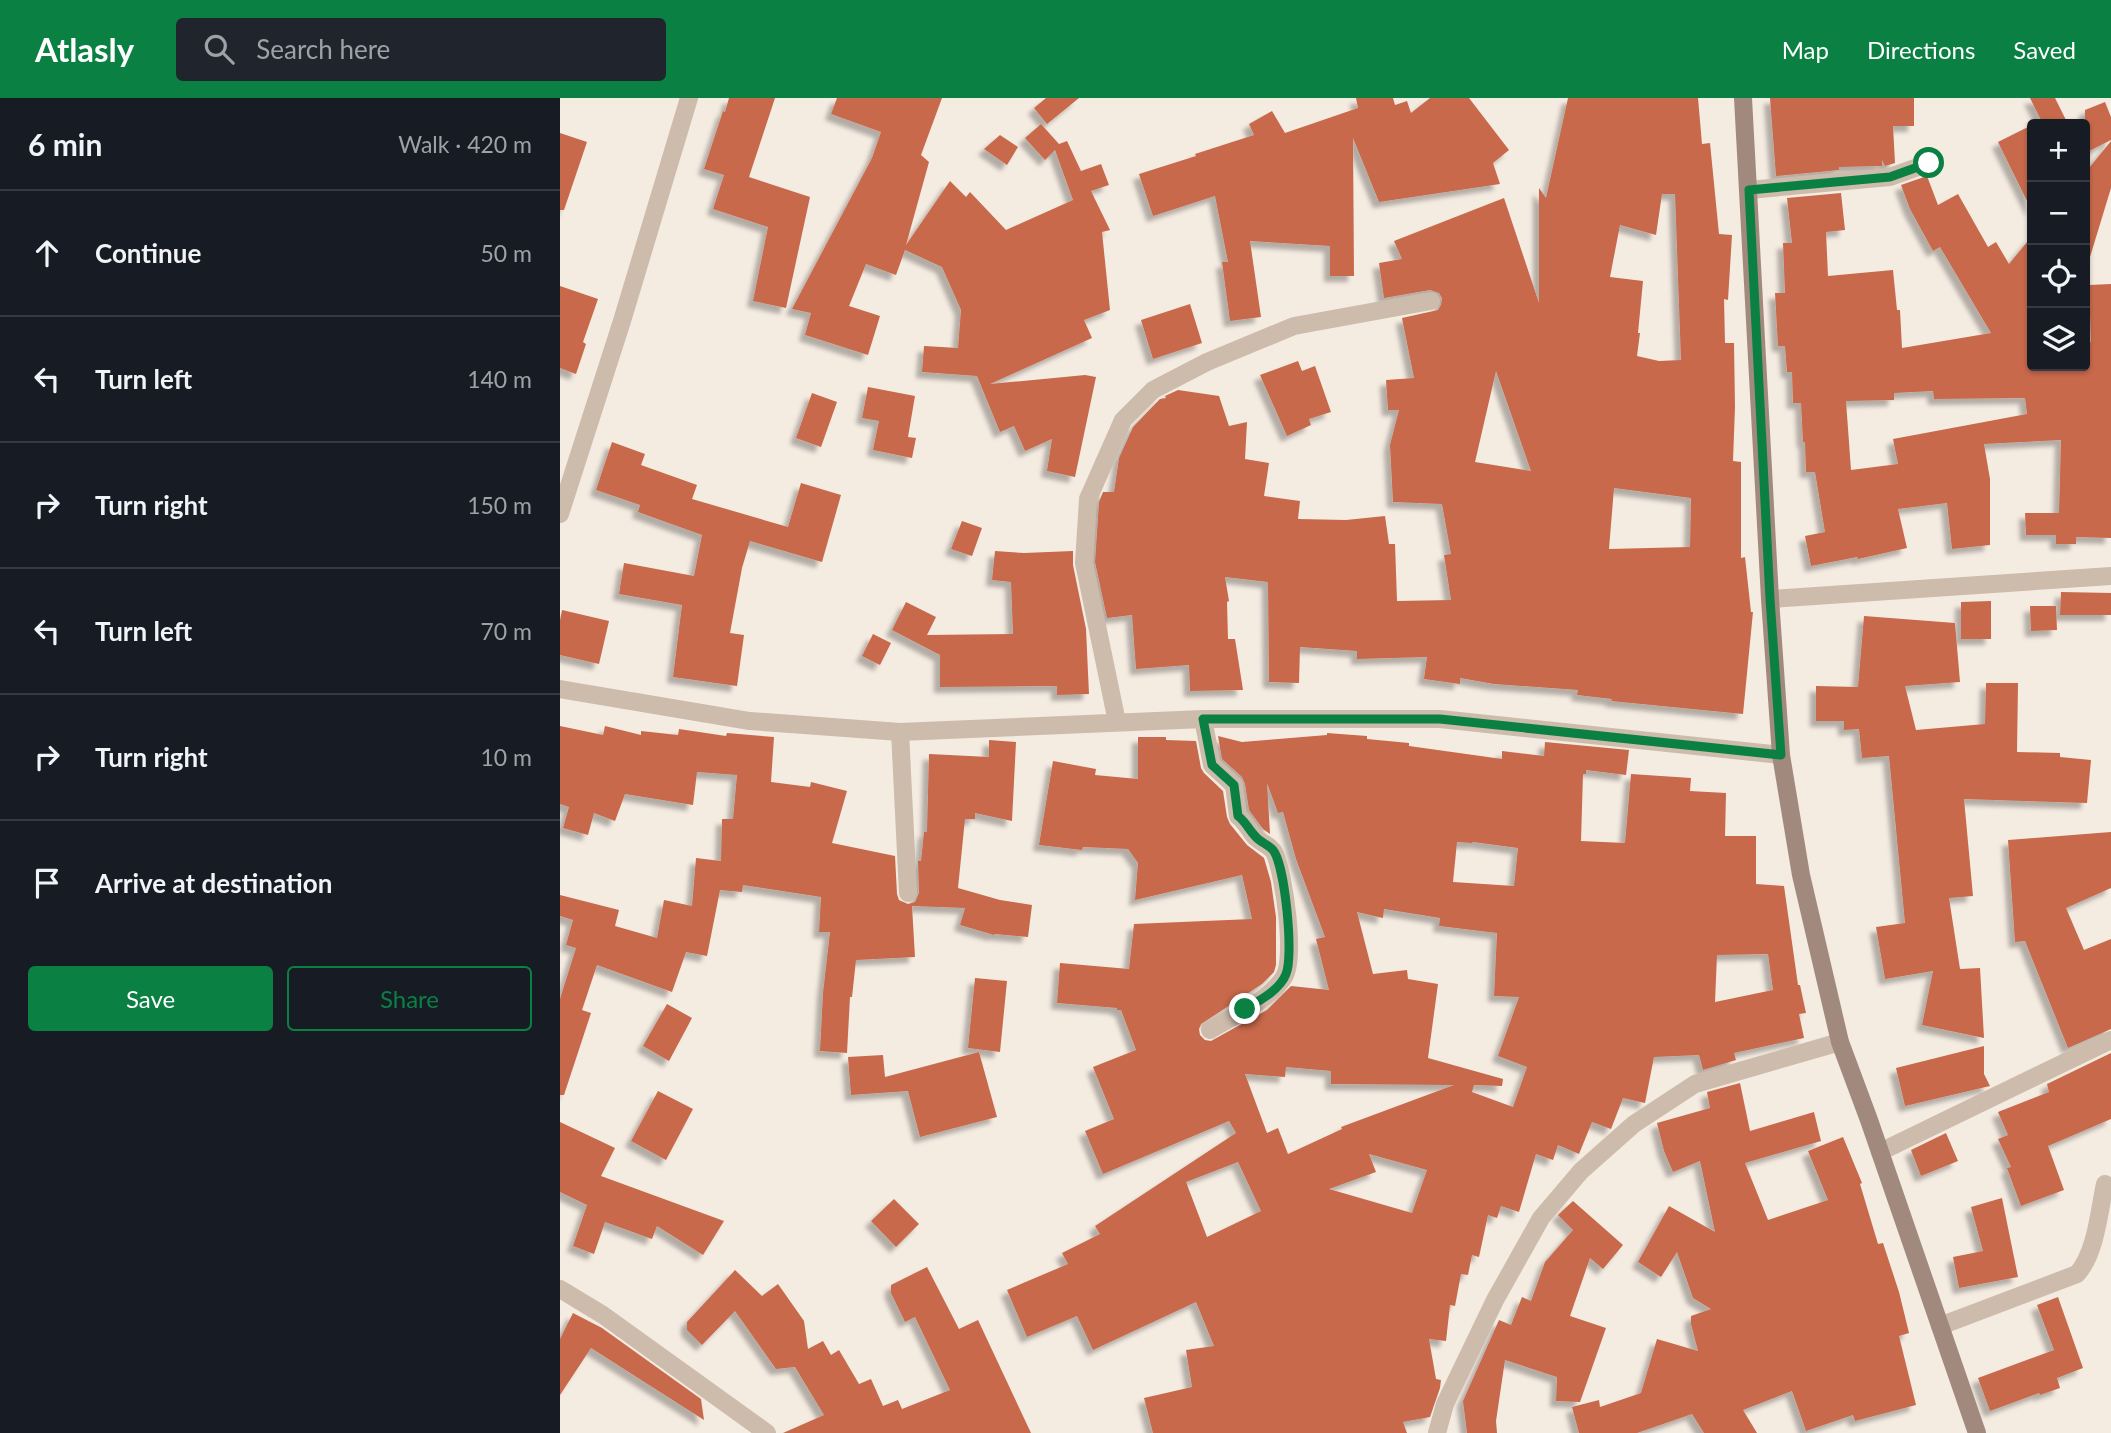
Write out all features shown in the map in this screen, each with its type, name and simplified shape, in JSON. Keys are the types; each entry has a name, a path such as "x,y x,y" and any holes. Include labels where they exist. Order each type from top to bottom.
{"main road":[{"path":"1743,98 1781,755 1801,874 1840,1042 1977,1433"}],"street":[{"path":"560,514 689,98"},
{"path":"1749,190 1890,177 1929,163"},
{"path":"1117,722 1084,563 1087,499 1123,421 1153,390 1206,362 1294,326 1431,301"},
{"path":"1770,599 2111,576"},
{"path":"560,689 750,720 900,732 1203,719 1440,719 1781,755"},
{"path":"1203,719 1212,765 1234,785 1238,816 1256,837 1274,851 1284,882 1289,948 1286,975 1272,992 1210,1030"},
{"path":"900,732 908,893"},
{"path":"1880,1152 2111,1040"},
{"path":"1437,1433 1445,1404 1495,1300 1541,1218 1581,1171 1634,1124 1695,1084 1840,1042"},
{"path":"1940,1326 2077,1274 2085,1265 2090,1251 2105,1184"},
{"path":"560,1289 603,1315 767,1433"}],"building":[{"path":"729,98 775,98 749,177 810,197 786,308 753,301 768,227 713,209 724,175 704,169"},
{"path":"837,98 942,98 921,155 929,162 906,245 950,181 966,197 970,192 1006,230 1073,200 1055,150 1045,160 1025,138 1041,124 1059,144 1067,141 1081,171 1101,164 1109,185 1091,191 1110,230 1102,232 1110,310 1084,320 1092,338 990,384 1085,375 1096,377 1075,477 1047,471 1052,439 1025,451 1014,426 1000,432 977,376 922,372 924,346 958,348 961,310 942,267 905,250 896,275 866,264 849,306 880,316 868,355 805,335 811,313 792,309 872,158 881,132 831,114"},
{"path":"1046,98 1079,98 1047,124 1034,108"},
{"path":"1356,98 1393,98 1395,105 1407,101 1411,113 1430,98 1469,98 1509,150 1493,163 1500,184 1379,202 1353,138 1354,276 1330,276 1330,246 1250,241 1261,317 1230,321 1222,262 1228,262 1215,196 1153,216 1139,174 1254,135 1249,124 1272,111 1285,133 1358,108"},
{"path":"1568,98 1698,98 1702,144 1710,143 1719,234 1732,235 1728,300 1724,299 1725,343 1734,343 1733,461 1741,462 1741,558 1745,557 1753,612 1743,714 1611,701 1612,699 1577,695 1578,690 1494,684 1460,678 1460,684 1424,679 1427,657 1357,659 1357,651 1300,647 1299,683 1269,682 1268,582 1225,577 1229,601 1228,639 1235,639 1243,690 1190,691 1189,665 1136,669 1132,615 1107,618 1095,562 1099,502 1103,492 1114,492 1119,458 1133,427 1160,399 1178,390 1219,396 1229,426 1247,422 1245,459 1269,463 1264,496 1300,501 1298,519 1346,520 1385,516 1389,544 1395,544 1397,601 1451,600 1444,555 1451,554 1442,504 1393,502 1390,445 1399,410 1388,410 1386,380 1414,378 1402,318 1438,310 1442,298 1439,293 1430,290 1384,298 1379,263 1402,259 1394,241 1504,198 1539,303 1539,188 1546,198","holes":["1662,194 1675,194 1681,360 1659,361 1637,356 1643,281 1610,277 1620,225 1656,235","1496,371 1531,471 1475,462","1614,488 1691,498 1690,547 1609,549"]},
{"path":"1770,98 1914,98 1914,126 1893,126 1895,163 1885,166 1882,160 1882,166 1839,167 1839,170 1776,176"},
{"path":"2030,98 2055,98 2066,119 2040,119"},
{"path":"2105,102 2111,117 2111,140 2090,150 2090,119 2085,119 2085,110"},
{"path":"2027,128 2027,201 1998,142"},
{"path":"560,133 587,142 564,210 560,210"},
{"path":"1000,135 1018,147 1007,165 984,149"},
{"path":"2111,141 2111,188 2090,257 2090,182 2090,167"},
{"path":"1927,176 1938,205 1958,194 1988,247 1996,242 2009,264 2027,242 2027,371 2090,371 2090,285 2111,284 2111,538 2076,537 2076,544 2056,544 2056,535 2026,535 2025,513 2059,513 2061,440 1984,444 1990,479 1990,545 1952,549 1947,503 1898,509 1907,548 1811,566 1805,536 1825,532 1815,472 1806,472 1801,403 1793,403 1792,372 1787,372 1785,346 1778,346 1775,293 1785,293 1783,243 1792,243 1787,198 1841,193 1845,230 1826,232 1828,276 1893,270 1897,310 1900,310 1902,348 1991,333 1940,247 1933,251 1910,209 1901,185","holes":["1933,391 1934,399 2025,398 2027,414 1893,439 1898,464 1851,470 1846,401 1894,400 1894,393"]},
{"path":"560,286 598,299 583,342 586,344 576,374 560,368"},
{"path":"1190,304 1202,343 1153,359 1141,320"},
{"path":"1298,361 1302,371 1315,366 1331,412 1309,419 1311,425 1287,436 1260,375"},
{"path":"868,387 915,396 908,437 916,438 912,458 873,450 879,421 862,418"},
{"path":"812,393 837,402 821,447 796,438"},
{"path":"612,442 645,454 641,465 697,485 692,499 788,527 801,483 841,495 822,562 750,541 730,633 744,635 737,686 673,677 682,605 619,594 624,563 694,576 702,535 638,512 640,505 596,490"},
{"path":"962,521 982,528 972,556 951,549"},
{"path":"995,551 1073,551 1073,565 1086,629 1089,694 1057,695 1057,686 940,687 940,655 892,630 906,602 936,617 927,635 1013,634 1011,582 992,580"},
{"path":"2061,592 2111,593 2111,615 2060,615"},
{"path":"1991,601 1991,639 1961,639 1961,602"},
{"path":"2030,606 2056,606 2057,630 2031,631"},
{"path":"562,610 609,621 599,664 560,655"},
{"path":"1864,616 1955,623 1960,682 1905,686 1916,730 1985,724 1986,683 2018,683 2017,752 2060,753 2060,757 2091,760 2087,803 1964,799 1973,896 1949,898 1960,969 1980,968 1984,1038 1922,1025 1933,971 1885,979 1876,927 1905,923 1889,756 1862,758 1859,729 1844,730 1844,721 1816,721 1816,686 1858,687"},
{"path":"873,634 891,643 880,665 862,656"},
{"path":"560,726 603,735 605,726 641,735 641,731 678,735 679,729 726,736 727,733 774,737 771,782 810,787 811,782 847,791 832,843 895,856 897,894 899,900 908,904 915,902 919,893 918,861 921,861 924,832 927,832 929,754 989,757 989,740 1016,742 1012,821 975,813 975,819 965,819 958,888 1000,900 1032,905 1028,937 994,935 960,925 965,908 912,906 915,957 856,960 850,997 847,1053 820,1051 830,932 819,932 821,897 743,885 742,892 720,890 707,956 686,952 672,992 597,965 582,1010 591,1013 564,1095 560,1095 560,999 576,948 566,945 573,920 560,916 560,895 619,910 615,926 657,938 664,900 692,906 696,858 721,861 722,819 733,819 737,775 697,772 693,805 625,794 615,821 594,813 588,835 563,828 569,807 560,804"},
{"path":"1327,735 1367,736 1367,739 1409,743 1409,746 1502,759 1502,751 1544,756 1545,742 1629,750 1626,775 1586,770 1586,774 1583,774 1581,841 1625,843 1631,774 1691,778 1690,791 1726,793 1725,836 1756,836 1756,884 1784,886 1798,985 1806,1013 1799,1014 1804,1038 1734,1053 1736,1060 1703,1070 1699,1055 1654,1057 1645,1103 1623,1098 1611,1129 1592,1122 1579,1154 1558,1145 1553,1160 1536,1154 1519,1212 1501,1206 1497,1218 1488,1215 1479,1257 1472,1255 1468,1275 1461,1274 1455,1306 1450,1305 1446,1341 1429,1339 1436,1379 1441,1380 1440,1388 1430,1417 1403,1422 1407,1433 1153,1433 1144,1398 1192,1387 1186,1350 1214,1346 1196,1302 1093,1350 1077,1316 1027,1337 1007,1290 1068,1264 1062,1253 1100,1234 1095,1226 1236,1133 1229,1121 1103,1174 1085,1131 1114,1119 1093,1067 1136,1050 1121,1010 1057,1003 1060,963 1129,969 1134,924 1252,919 1242,875 1135,900 1138,863 1128,849 1083,847 1082,850 1039,845 1053,761 1096,769 1095,775 1138,779 1138,737 1196,741 1201,768 1223,791 1230,824 1247,845 1264,858 1276,917 1274,972 1262,984 1201,1024 1200,1035 1211,1041 1267,1010 1291,986 1329,990 1316,939 1325,937 1296,859 1283,812 1278,813 1267,783 1270,834 1263,829 1249,810 1242,777 1222,759 1218,736 1242,742","holes":["1457,842 1518,848 1514,886 1453,882","1384,909 1440,918 1439,926 1497,933 1494,996 1519,997 1498,1056 1527,1067 1513,1107 1472,1092 1474,1085 1502,1086 1503,1079 1428,1058 1438,984 1408,979 1407,970 1373,974 1357,912 1383,918","1768,954 1773,990 1715,1002 1717,955","1286,1067 1331,1071 1331,1084 1454,1085 1341,1127 1342,1129 1288,1154 1278,1128 1267,1133 1245,1074 1285,1077","1369,1154 1427,1170 1412,1213 1329,1189 1376,1172","1238,1162 1261,1211 1207,1237 1186,1182"]},
{"path":"2111,832 2111,888 2066,908 2084,950 2111,939 2111,1029 2068,1048 2025,941 2015,942 2008,840"},
{"path":"975,978 1007,981 1000,1052 968,1048"},
{"path":"667,1004 692,1018 669,1061 643,1046"},
{"path":"1984,1046 1984,1074 1990,1086 1905,1106 1896,1068"},
{"path":"979,1052 997,1117 920,1137 908,1091 851,1095 848,1057 883,1055 885,1077"},
{"path":"2111,1053 2111,1119 2048,1146 2064,1190 2021,1206 2007,1168 2011,1167 1998,1139 2008,1135 1998,1112 2049,1092 2047,1084"},
{"path":"1740,1083 1750,1131 1814,1112 1821,1141 1745,1163 1768,1220 1828,1200 1808,1151 1843,1137 1862,1183 1860,1184 1878,1244 1883,1243 1899,1292 1909,1333 1899,1336 1916,1405 1855,1421 1853,1415 1806,1431 1792,1391 1743,1410 1757,1433 1704,1433 1692,1414 1637,1433 1579,1433 1572,1407 1599,1400 1600,1407 1641,1393 1657,1339 1698,1351 1691,1316 1711,1309 1693,1298 1677,1252 1661,1277 1638,1262 1669,1206 1715,1232 1700,1161 1673,1172 1657,1123 1710,1108 1707,1092"},
{"path":"658,1091 693,1109 666,1160 631,1141"},
{"path":"560,1122 615,1148 601,1176 724,1221 703,1255 657,1226 652,1239 605,1222 594,1254 573,1246 587,1205 560,1192"},
{"path":"1946,1133 1958,1161 1921,1176 1911,1150"},
{"path":"2002,1198 2018,1277 1959,1288 1953,1257 1983,1251 1971,1207"},
{"path":"894,1199 919,1224 896,1247 871,1221"},
{"path":"1573,1201 1623,1245 1603,1269 1590,1258 1570,1316 1606,1328 1580,1402 1556,1401 1557,1377 1505,1360 1496,1421 1497,1433 1467,1433 1463,1401 1499,1320 1511,1325 1522,1297 1531,1301 1545,1262 1573,1230 1558,1215"},
{"path":"927,1267 959,1329 978,1320 1031,1433 783,1433 824,1415 795,1367 776,1369 735,1311 702,1345 687,1330 687,1322 735,1270 762,1296 778,1284 804,1321 808,1349 823,1341 831,1355 839,1350 859,1384 871,1379 883,1406 898,1400 902,1409 950,1390 915,1317 905,1322 891,1293 891,1285"},
{"path":"2058,1297 2083,1368 2057,1378 2060,1388 1990,1411 1978,1378 2054,1350 2037,1305"},
{"path":"573,1313 602,1328 701,1399 704,1420 591,1348 560,1395 560,1339"}],"route":[{"path":"1245,1009 1272,992 1286,975 1289,948 1284,882 1274,851 1256,837 1238,816 1234,785 1212,765 1203,719 1440,719 1781,755 1770,599 1749,190 1890,177 1929,163"}]}
